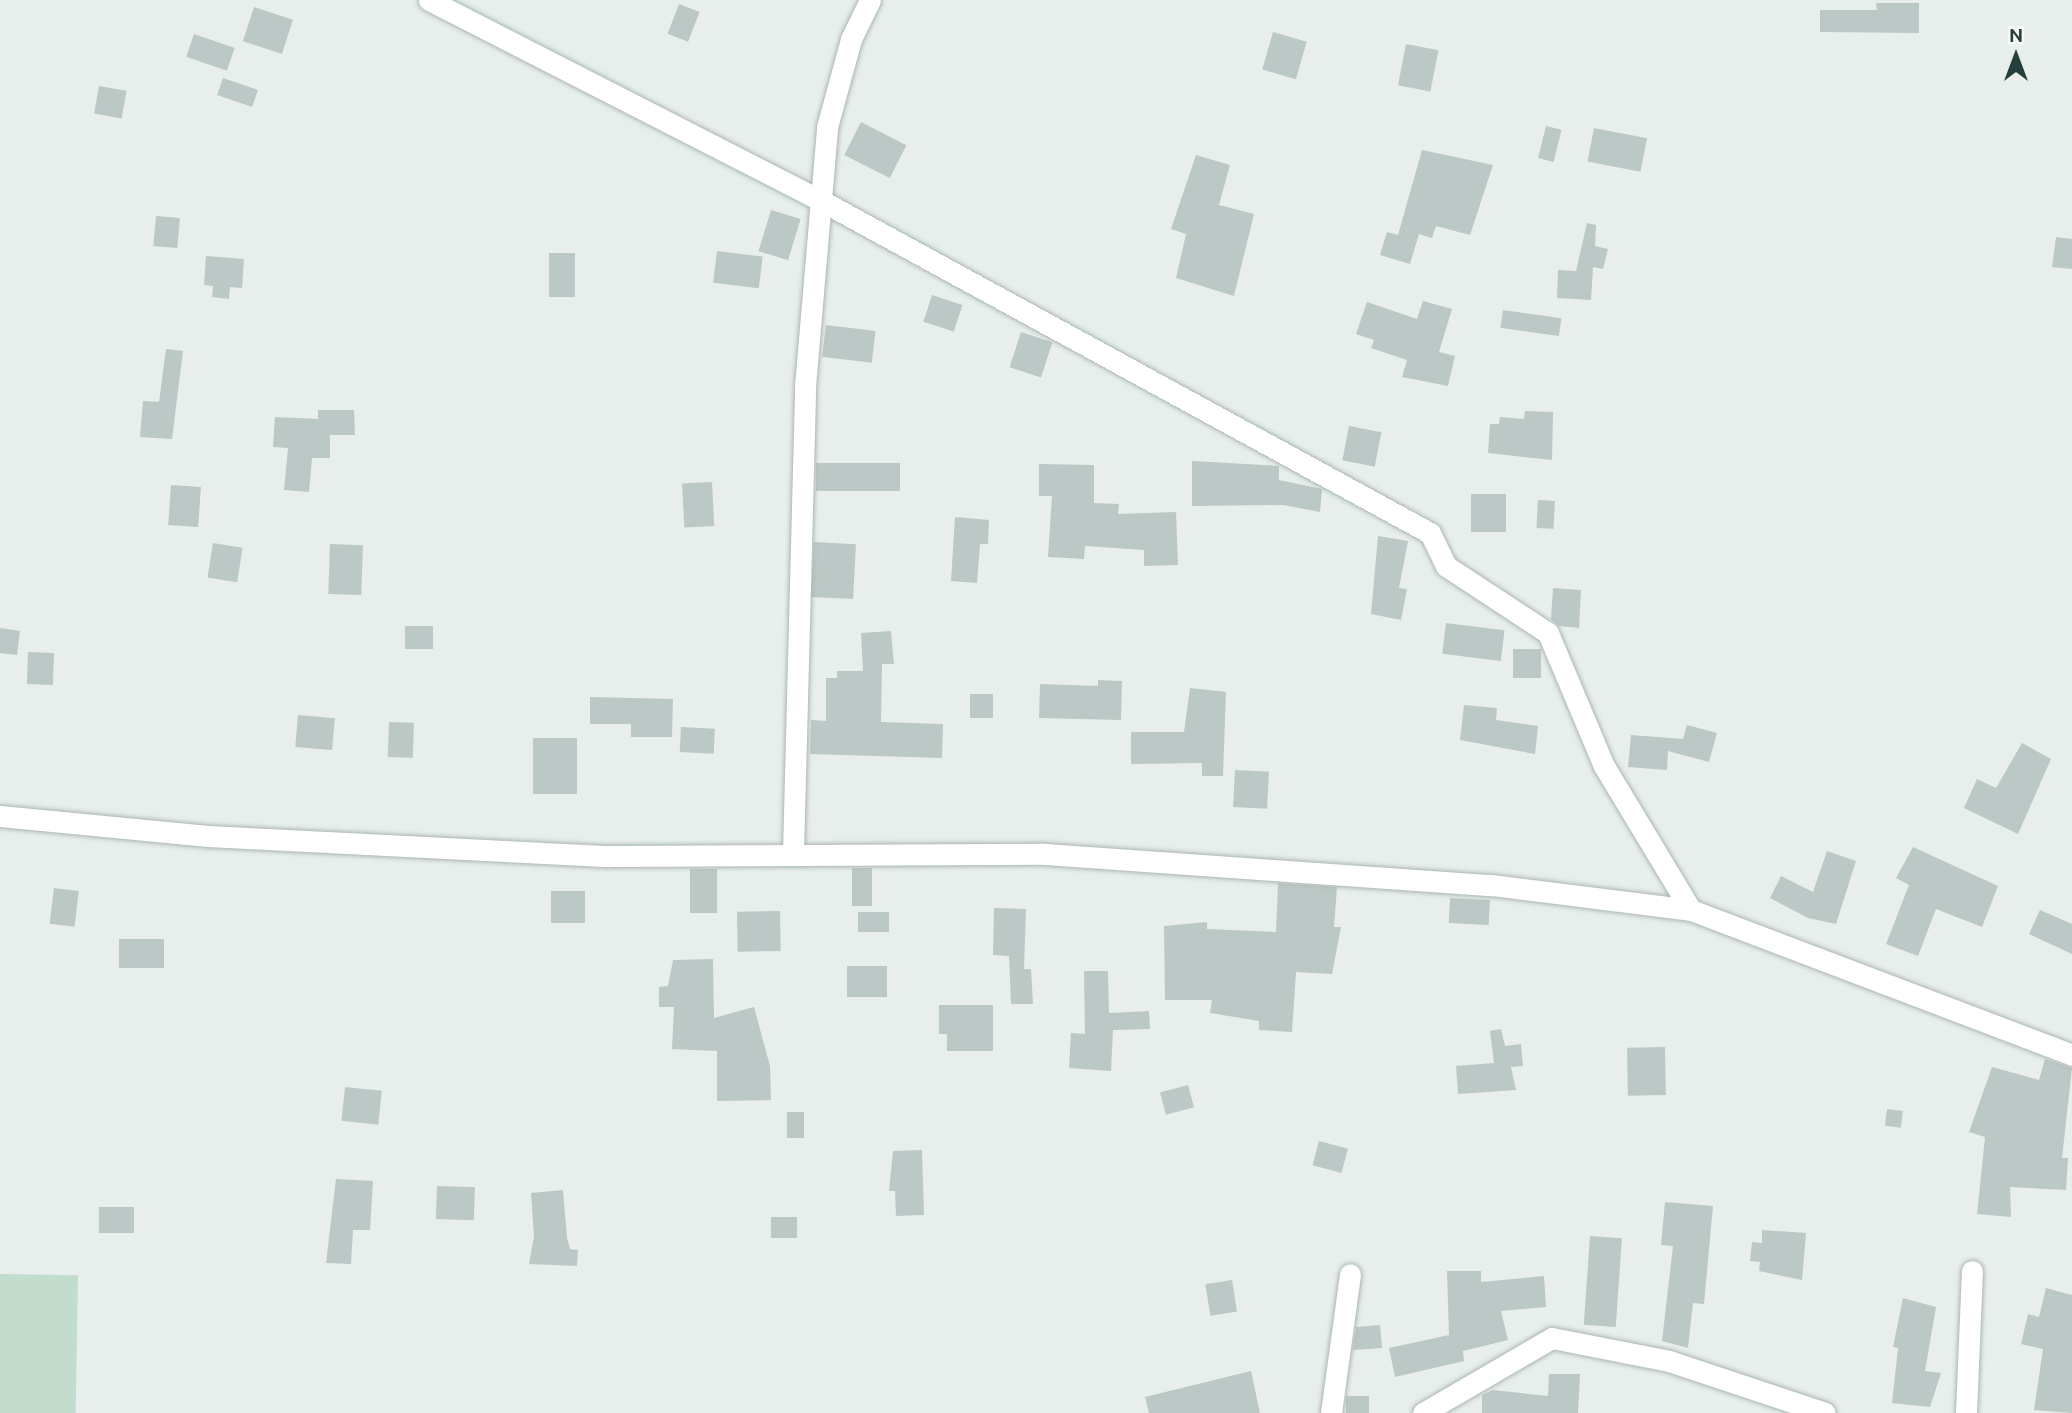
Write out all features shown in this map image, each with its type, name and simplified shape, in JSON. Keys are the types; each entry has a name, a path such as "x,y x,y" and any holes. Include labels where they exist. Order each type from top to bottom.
{"street":[{"path":"429,0 820,200 1430,533 1446,566 1548,633 1604,766 1691,909"},
{"path":"793,852 805,386 820,200 827,127 851,40 870,0"},
{"path":"0,816 208,836 609,856 793,852 1045,854 1291,866 1691,909 2072,1055"},
{"path":"1966,1413 1972,1271"},
{"path":"1331,1413 1350,1274"},
{"path":"1423,1413 1552,1338 1669,1361 1753,1402 1825,1413"}],"green space":[{"path":"0,1274 78,1275 76,1413 0,1413"}],"building":[{"path":"1876,3 1919,3 1919,33 1820,32 1820,10 1877,10"},
{"path":"679,4 700,12 688,42 668,34"},
{"path":"254,7 293,20 282,54 243,41"},
{"path":"1273,32 1307,42 1296,79 1262,69"},
{"path":"194,34 235,48 227,71 186,57"},
{"path":"1406,44 1438,50 1430,92 1398,85"},
{"path":"223,78 258,90 252,107 217,95"},
{"path":"99,86 127,91 122,118 94,114"},
{"path":"861,122 906,145 890,178 844,155"},
{"path":"1546,126 1562,130 1554,162 1538,158"},
{"path":"1594,128 1647,138 1641,172 1588,161"},
{"path":"1422,150 1493,165 1470,235 1436,226 1432,238 1419,234 1410,264 1380,255 1387,232 1398,235"},
{"path":"1196,155 1230,165 1219,205 1254,214 1234,296 1176,278 1186,234 1171,229"},
{"path":"771,210 801,219 788,260 758,251"},
{"path":"156,216 180,218 177,248 153,246"},
{"path":"1587,223 1596,225 1595,246 1608,249 1603,269 1593,267 1591,300 1557,298 1558,270 1576,271"},
{"path":"2056,237 2072,239 2072,269 2052,267"},
{"path":"717,251 763,257 759,288 713,283"},
{"path":"549,253 575,253 575,297 549,297"},
{"path":"206,256 244,259 242,288 230,287 229,299 212,297 213,286 204,285"},
{"path":"932,295 962,305 954,332 923,322"},
{"path":"1423,301 1452,309 1439,352 1455,356 1448,386 1402,377 1407,360 1371,348 1374,340 1356,334 1367,302 1417,319"},
{"path":"1503,310 1561,318 1559,336 1500,328"},
{"path":"826,325 876,331 872,363 822,357"},
{"path":"1021,332 1052,342 1041,377 1010,367"},
{"path":"166,349 183,351 172,439 140,437 143,401 159,402"},
{"path":"318,410 354,410 355,435 330,435 330,458 312,458 309,492 284,490 288,448 273,447 275,417 318,419"},
{"path":"1525,411 1553,412 1552,460 1488,453 1490,424 1499,424 1500,417 1524,419"},
{"path":"1349,426 1381,432 1375,467 1342,460"},
{"path":"1192,461 1279,466 1279,480 1322,489 1320,512 1283,505 1192,506"},
{"path":"816,463 900,463 900,491 816,491"},
{"path":"1039,464 1094,465 1094,503 1119,504 1118,514 1176,512 1178,565 1144,566 1144,550 1085,546 1084,559 1048,557 1052,496 1039,496"},
{"path":"712,482 714,526 684,528 682,484"},
{"path":"171,485 201,487 198,527 168,525"},
{"path":"1471,494 1506,494 1506,532 1471,532"},
{"path":"1538,500 1555,501 1554,529 1537,528"},
{"path":"955,517 989,520 988,544 980,544 977,583 951,581"},
{"path":"1378,536 1408,541 1399,588 1407,589 1401,620 1371,614"},
{"path":"814,542 856,544 853,599 811,597"},
{"path":"213,543 243,548 237,582 208,578"},
{"path":"330,544 363,545 361,595 328,594"},
{"path":"1553,588 1581,590 1579,628 1559,626 1551,619"},
{"path":"1446,623 1505,630 1501,661 1442,654"},
{"path":"405,626 433,626 433,649 405,649"},
{"path":"0,628 20,631 17,655 0,653"},
{"path":"891,631 894,664 882,664 881,722 943,724 942,758 810,754 811,720 826,721 826,678 837,678 837,671 863,671 861,633"},
{"path":"1513,649 1541,649 1541,678 1513,678"},
{"path":"28,652 54,653 53,685 27,684"},
{"path":"1098,680 1122,681 1121,720 1039,718 1040,684 1098,686"},
{"path":"1190,688 1226,692 1223,776 1202,776 1202,763 1131,764 1131,732 1184,732"},
{"path":"970,694 993,694 993,718 970,718"},
{"path":"590,697 673,699 672,737 631,737 631,724 590,724"},
{"path":"1464,705 1497,708 1496,720 1538,726 1535,754 1460,740"},
{"path":"298,715 335,718 332,750 295,747"},
{"path":"389,722 414,723 413,758 388,757"},
{"path":"1687,725 1717,733 1709,762 1668,751 1667,770 1628,767 1631,735 1683,739"},
{"path":"681,727 715,729 714,754 680,752"},
{"path":"533,738 577,738 577,794 533,794"},
{"path":"2022,743 2051,759 2018,834 1964,808 1977,779 1996,788"},
{"path":"1235,770 1269,772 1267,809 1233,807"},
{"path":"1913,847 1998,886 1982,927 1936,909 1918,956 1886,944 1909,885 1896,878"},
{"path":"1827,851 1856,861 1836,924 1808,918 1770,898 1781,876 1813,892"},
{"path":"852,868 872,868 872,906 852,906"},
{"path":"690,869 717,869 717,913 690,913"},
{"path":"1278,883 1337,887 1334,927 1341,927 1332,974 1296,972 1292,1032 1259,1030 1259,1021 1210,1013 1212,1000 1165,1000 1164,926 1207,922 1207,929 1276,932"},
{"path":"54,888 79,891 74,927 50,924"},
{"path":"551,891 585,891 585,923 551,923"},
{"path":"1450,898 1490,900 1489,925 1449,923"},
{"path":"994,908 1026,909 1024,969 1031,969 1033,1004 1011,1004 1009,956 993,955"},
{"path":"2040,910 2072,924 2072,954 2029,934"},
{"path":"780,911 781,951 738,952 737,912"},
{"path":"858,912 889,912 889,932 858,932"},
{"path":"119,939 164,939 164,968 119,968"},
{"path":"713,959 714,1018 754,1007 770,1066 771,1100 717,1101 717,1051 672,1049 674,1007 659,1007 659,987 668,986 673,960"},
{"path":"847,966 887,966 887,997 847,997"},
{"path":"1084,971 1108,971 1109,1013 1149,1011 1150,1029 1113,1030 1111,1071 1069,1068 1071,1033 1085,1034"},
{"path":"939,1005 993,1005 993,1051 947,1051 947,1034 939,1034"},
{"path":"1501,1029 1505,1046 1521,1044 1523,1066 1511,1067 1516,1090 1458,1094 1456,1066 1494,1063 1490,1031"},
{"path":"1665,1047 1666,1095 1628,1096 1627,1048"},
{"path":"2045,1059 2072,1068 2062,1158 2068,1158 2066,1190 2010,1187 2011,1217 1977,1214 1985,1137 1969,1132 1992,1067 2039,1080"},
{"path":"1188,1085 1194,1107 1166,1115 1160,1093"},
{"path":"345,1087 382,1091 378,1125 341,1121"},
{"path":"1887,1109 1903,1111 1901,1128 1885,1126"},
{"path":"787,1112 804,1112 804,1138 787,1138"},
{"path":"1319,1141 1348,1149 1342,1173 1313,1165"},
{"path":"922,1150 924,1215 896,1216 895,1191 889,1191 893,1151"},
{"path":"336,1179 373,1181 370,1230 353,1230 351,1264 326,1263"},
{"path":"437,1186 475,1187 474,1220 436,1219"},
{"path":"563,1190 567,1238 570,1249 578,1250 577,1266 529,1264 534,1236 531,1193"},
{"path":"1665,1202 1713,1206 1704,1304 1693,1303 1688,1348 1662,1341 1673,1246 1661,1245"},
{"path":"99,1207 134,1207 134,1233 99,1233"},
{"path":"771,1217 797,1217 797,1238 771,1238"},
{"path":"1762,1230 1806,1233 1802,1280 1759,1271 1760,1262 1750,1261 1752,1242 1762,1243"},
{"path":"1590,1236 1622,1238 1616,1327 1584,1325"},
{"path":"1447,1271 1481,1271 1481,1282 1544,1276 1546,1307 1501,1311 1508,1340 1463,1351 1464,1361 1395,1377 1389,1348 1449,1335"},
{"path":"1232,1280 1237,1312 1210,1316 1205,1284"},
{"path":"2046,1288 2072,1295 2072,1413 2034,1410 2043,1349 2021,1344 2028,1314 2039,1317"},
{"path":"1903,1298 1936,1307 1925,1371 1941,1373 1930,1407 1892,1403 1898,1348 1893,1347"},
{"path":"1380,1325 1382,1348 1353,1350 1356,1327"},
{"path":"1251,1371 1260,1413 1149,1413 1145,1397"},
{"path":"1549,1374 1580,1374 1578,1413 1482,1413 1482,1395 1493,1390 1548,1396"},
{"path":"1346,1396 1369,1396 1369,1413 1346,1413"}]}
